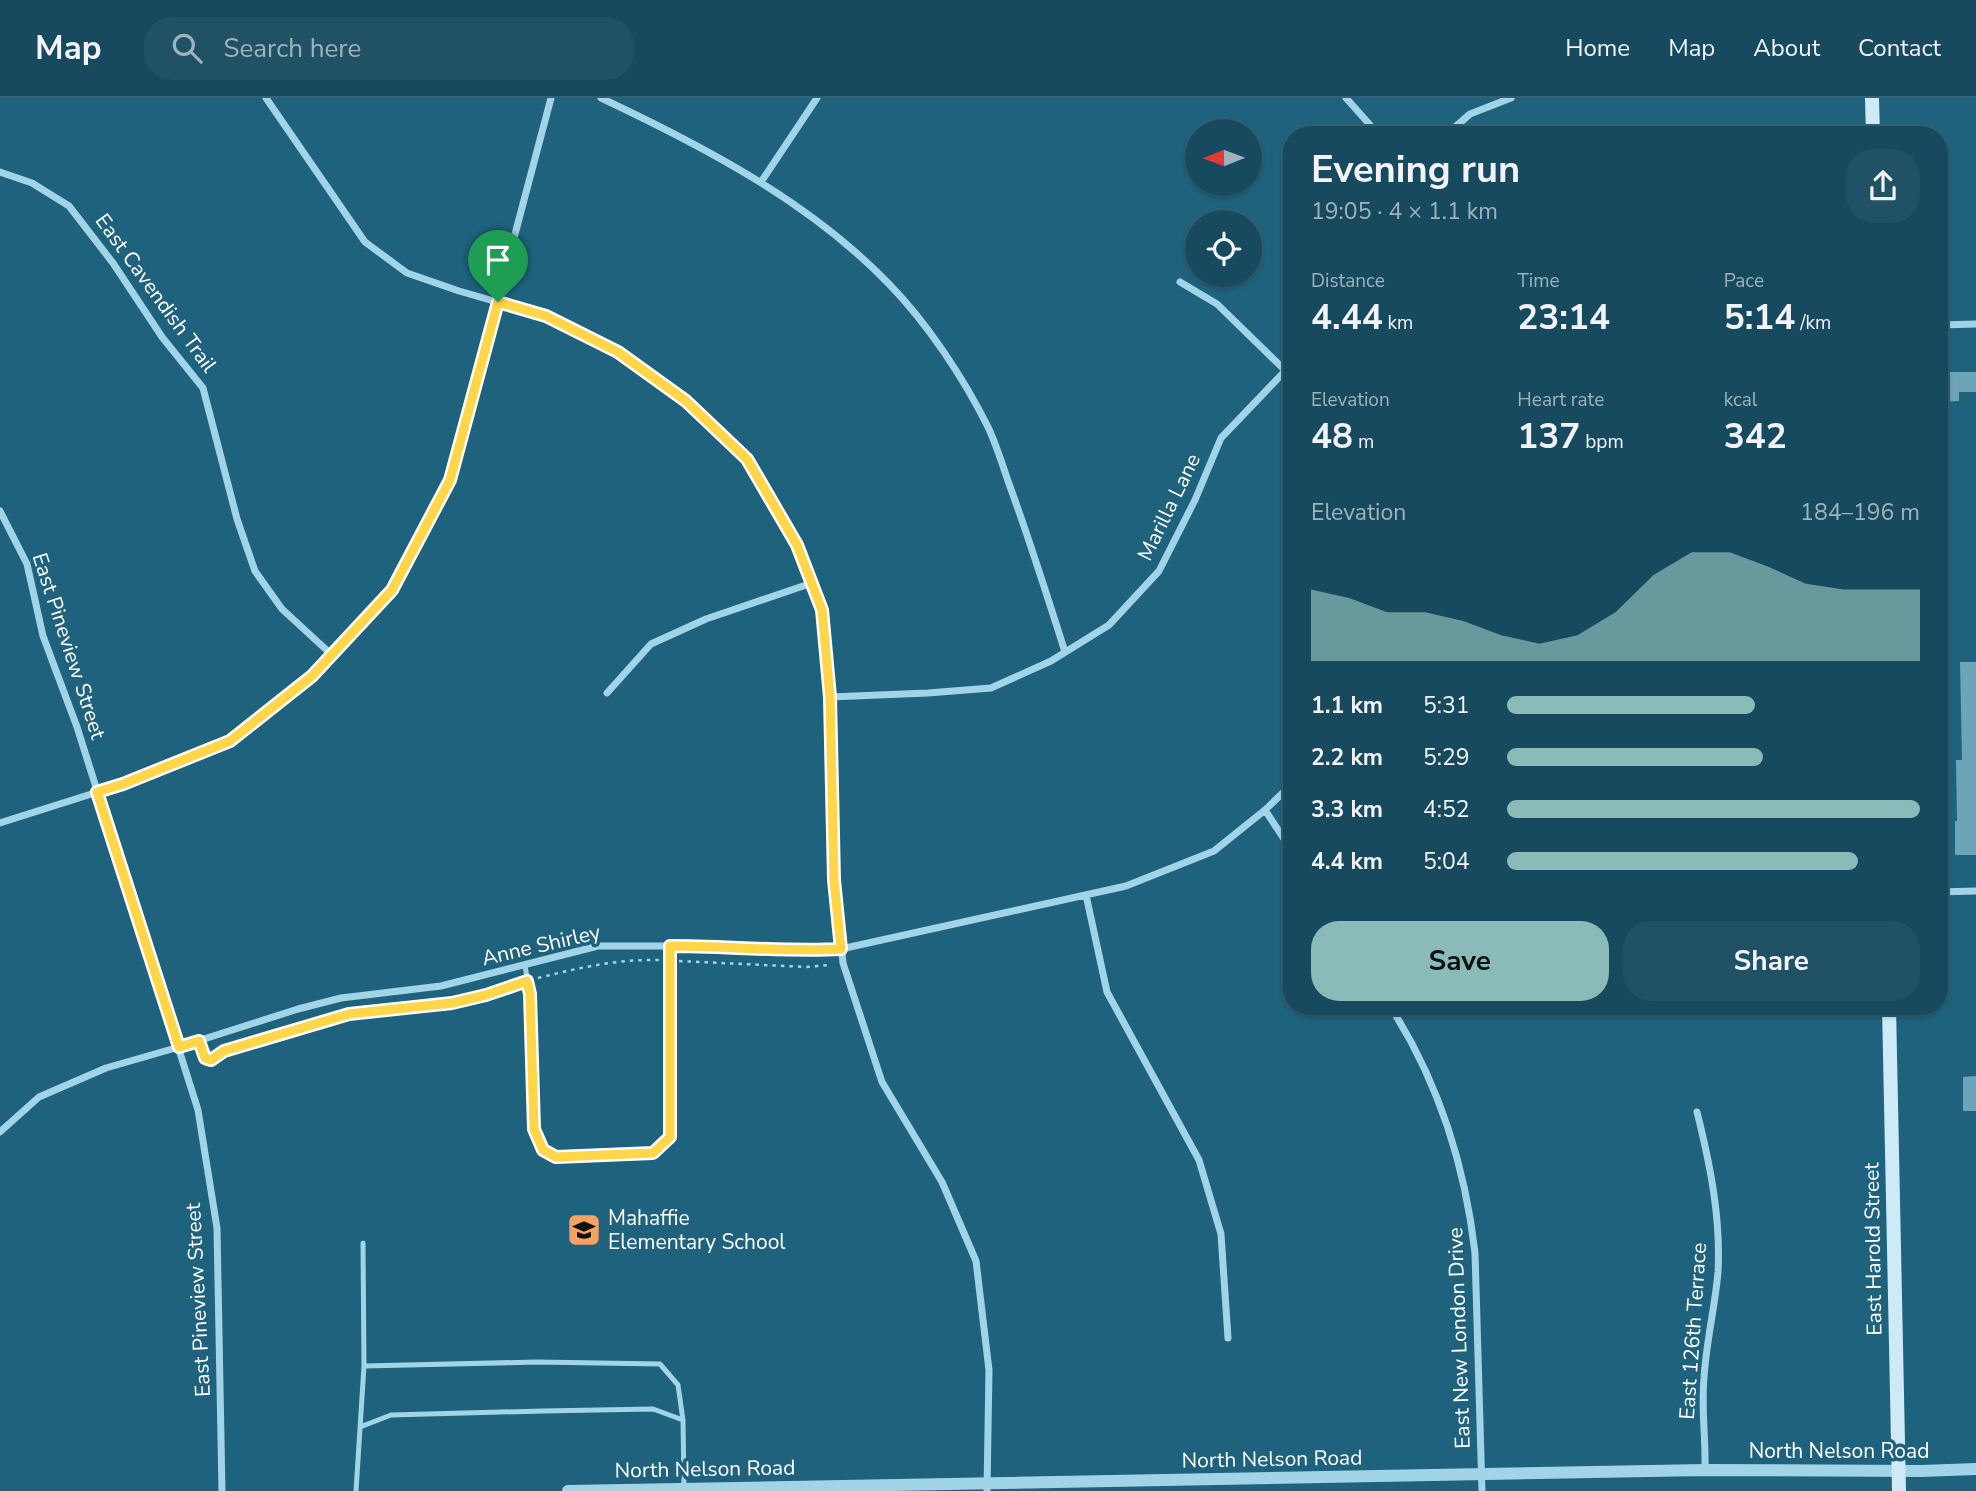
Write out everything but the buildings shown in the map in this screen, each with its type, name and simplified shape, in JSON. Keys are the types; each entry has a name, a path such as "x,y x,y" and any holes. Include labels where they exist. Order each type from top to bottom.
{"main road":[{"path":"1872,98 1873,126"},
{"name":"East Harold Street","path":"1889,1015 1899,1491"}],"street":[{"path":"266,98 365,242 407,273 546,316 618,352 686,401 747,459 797,545 822,610 830,697 834,880 843,963 882,1082 942,1182 976,1261 989,1370 987,1488"},
{"path":"0,823 123,784 230,741 312,676 392,590 450,480 551,98"},
{"path":"601,98 761,182 834,233 890,284 943,349 989,428 1065,652"},
{"path":"761,182 817,98"},
{"path":"1346,98 1372,126"},
{"path":"1456,126 1469,114 1511,98"},
{"name":"East Cavendish Trail","path":"0,172 32,183 69,206 113,263 162,337 203,388 236,519 254,571 282,609 332,655"},
{"path":"1180,282 1217,304 1283,369"},
{"path":"1948,325 1976,324"},
{"name":"Marilla Lane","path":"830,697 928,694 991,688 1051,661 1110,625 1159,570 1195,500 1221,438 1283,379"},
{"name":"East Pineview Street","path":"0,511 27,565 43,636 77,727 198,1110 217,1228 222,1491"},
{"path":"607,693 651,645 706,619 812,583"},
{"name":"Anne Shirley","path":"0,1132 39,1097 106,1068 341,998 441,986 598,946 700,946 795,951 841,949 1125,886 1214,851 1283,793"},
{"path":"1265,810 1283,837"},
{"path":"1948,892 1976,891"},
{"path":"1086,895 1107,992 1199,1160 1221,1234 1228,1338"},
{"name":"East New London Drive","path":"1395,1015 1437,1096 1454,1142 1467,1197 1475,1252 1482,1491"},
{"name":"East 126th Terrace","path":"1697,1112 1712,1177 1717,1224 1718,1269 1704,1377 1705,1470"},
{"name":"North Nelson Road","path":"568,1491 987,1488 1482,1474 1976,1469"}],"lane":[{"path":"524,966 530,994 534,1129 543,1150 556,1157 653,1153 670,1137 670,946"},
{"path":"356,1491 364,1366 363,1243"},
{"path":"364,1366 537,1362 660,1364 678,1385 683,1420 684,1489"},
{"path":"360,1427 391,1415 653,1409 683,1420"}],"path":[{"path":"199,1041 205,1058 211,1060 224,1051 349,1014 452,1003 585,966 625,961 807,967 843,963"}],"place":[{"name":"Mahaffie Elementary School","path":"584,1230"}],"route":[{"path":"498,302 546,316 618,352 686,401 747,459 797,545 822,610 830,697 834,880 841,949 795,951 670,946 670,1137 653,1153 556,1157 543,1150 534,1129 530,994 527,981 452,1003 349,1014 224,1051 211,1060 205,1058 199,1041 179,1047 97,792 230,741 312,676 392,590 450,480 498,302"}]}
